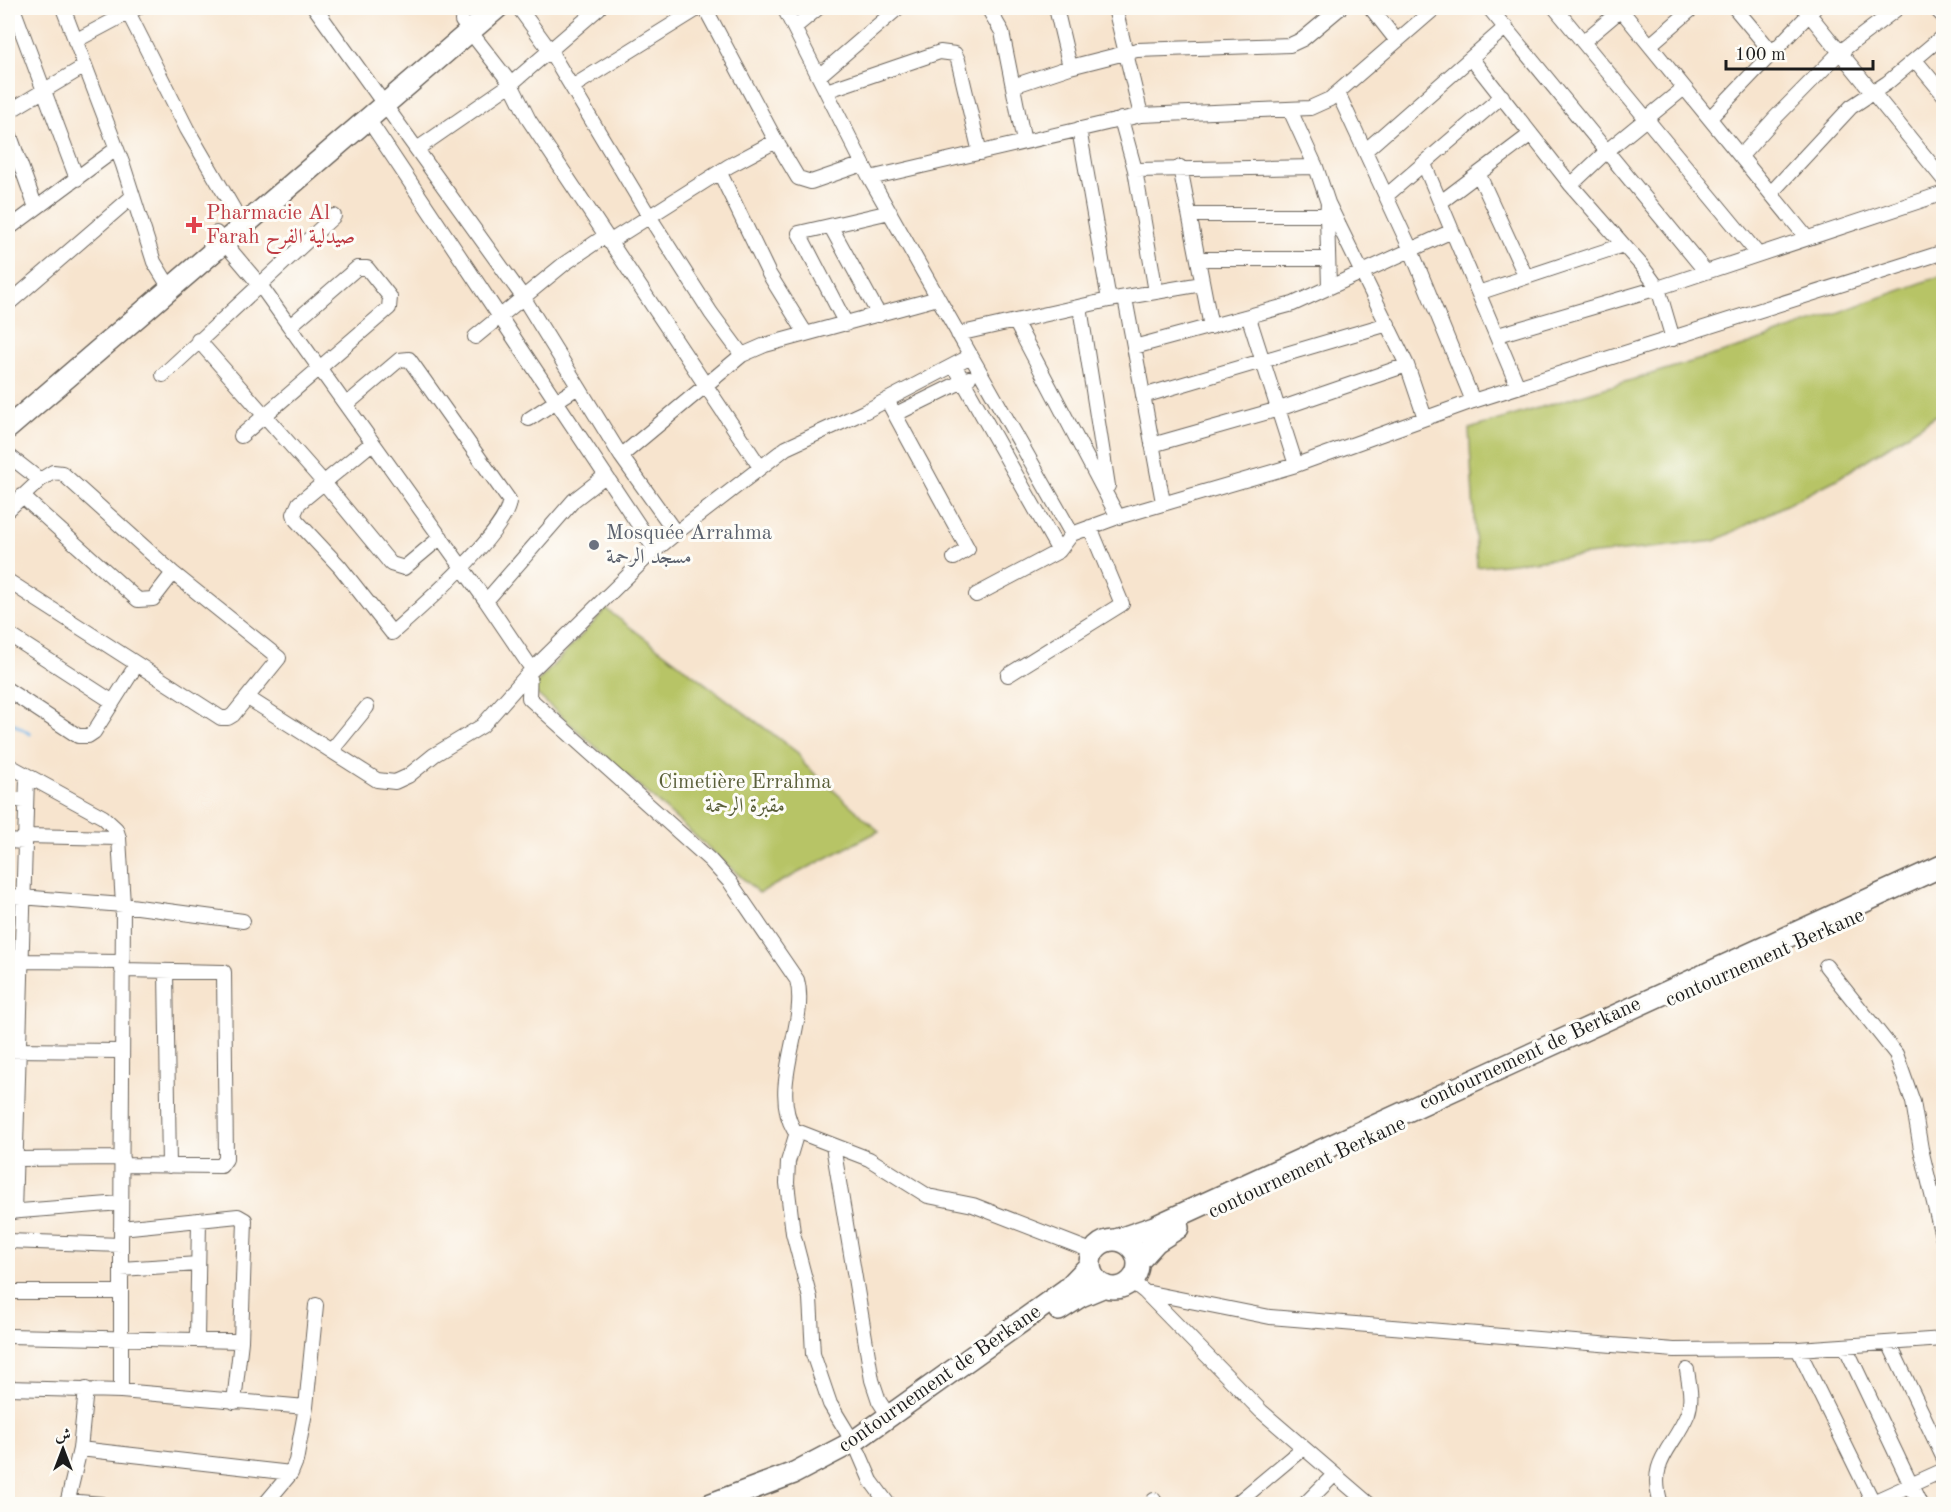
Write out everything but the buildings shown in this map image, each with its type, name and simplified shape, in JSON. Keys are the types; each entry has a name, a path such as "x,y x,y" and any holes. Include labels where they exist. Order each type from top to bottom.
{"highway":[{"path":"220,238 237,215 381,99 469,20 497,8"},
{"path":"8,412 368,119 381,99"},
{"path":"8,428 167,283"},
{"name":"contournement de Berkane","path":"1116,1240 1154,1227 1944,865"},
{"name":"contournement Berkane","path":"1138,1278 1156,1242 1191,1221 1944,878"},
{"path":"747,1504 799,1484 1066,1306 1106,1286 1119,1287 1138,1278 1133,1250 1116,1240 1103,1243 1092,1258 1095,1277 1106,1286"},
{"name":"contournement de Berkane","path":"711,1504 856,1448 890,1418 1067,1289 1092,1258"}],"street":[{"path":"13,8 77,179"},
{"path":"63,8 133,196 154,262 167,283"},
{"path":"315,8 523,297 621,456 676,533"},
{"path":"519,8 549,49 649,216 711,313 742,355"},
{"path":"417,149 511,84 599,8"},
{"path":"572,87 699,8"},
{"path":"705,8 794,173 804,182 811,182 863,164"},
{"path":"784,8 870,178 969,357 1072,534"},
{"path":"795,27 818,8"},
{"path":"819,76 898,8"},
{"path":"988,8 1002,32 1024,142"},
{"path":"1056,8 1070,66"},
{"path":"1115,8 1141,115"},
{"path":"1013,86 1070,66 1126,52 1290,45 1304,39 1340,8"},
{"path":"1371,8 1397,41"},
{"path":"870,178 1141,115 1290,110 1320,104 1338,93 1436,8"},
{"path":"1489,8 1706,272"},
{"path":"1555,8 1584,40 1757,253"},
{"path":"1650,45 1693,8"},
{"path":"1735,8 1771,51"},
{"path":"1741,156 1840,52 1898,8"},
{"path":"1935,8 1944,17"},
{"path":"75,41 130,9 187,129 237,215"},
{"path":"1584,40 1622,9 1807,238"},
{"path":"1710,118 1809,9 1840,52 1944,180"},
{"path":"469,20 511,84 529,120 760,467"},
{"path":"1365,150 1506,27"},
{"path":"1771,193 1851,107 1887,83 1944,34"},
{"path":"826,91 940,52 955,54 980,153"},
{"path":"1471,58 1571,185 1658,288 1673,339"},
{"path":"1915,60 1944,95"},
{"path":"8,112 85,66"},
{"path":"1571,185 1608,150 1684,88"},
{"path":"1338,93 1411,250 1473,401"},
{"path":"1386,196 1502,96"},
{"path":"1290,110 1316,167 1328,209 1388,324 1407,365 1425,418"},
{"path":"368,119 656,551"},
{"path":"1122,119 1135,170 1156,292"},
{"path":"1078,129 1109,300"},
{"path":"8,130 36,208"},
{"path":"1441,202 1531,134"},
{"path":"475,337 564,264 776,141"},
{"path":"8,229 116,149"},
{"path":"1424,164 1480,292 1518,387"},
{"path":"1135,170 1180,167 1316,167"},
{"path":"1180,167 1211,327"},
{"path":"720,173 769,274 806,334"},
{"path":"1479,175 1526,277"},
{"path":"1498,335 1658,288 1757,253 1944,193"},
{"path":"8,304 133,196"},
{"path":"1190,215 1328,209"},
{"path":"1328,209 1329,287"},
{"path":"846,324 799,233 890,212"},
{"path":"163,375 334,216"},
{"path":"831,227 879,315"},
{"path":"1134,347 1249,318 1293,304 1363,274 1452,231"},
{"path":"220,238 260,285 290,326 372,443 464,567 524,655 530,666 529,698 710,860 730,882 798,980 799,998 789,1051 786,1100 792,1127 797,1132 875,1163 928,1196 973,1205 1092,1258"},
{"path":"1480,292 1623,245"},
{"path":"976,595 1059,550 1072,534 1089,527 1163,502 1296,465 1473,401 1944,252"},
{"path":"1198,259 1328,260"},
{"path":"241,436 389,308 390,297 368,268 357,268 290,326"},
{"path":"958,334 1109,300 1202,284"},
{"path":"621,456 742,355 806,334 938,298"},
{"path":"1125,298 1163,502"},
{"path":"1080,307 1109,496"},
{"path":"1249,318 1296,465"},
{"path":"1015,321 1109,496 1118,517"},
{"path":"1143,396 1265,363 1388,324"},
{"path":"198,340 325,484 391,564 397,568 404,568 441,537"},
{"path":"248,698 377,780 395,782 408,776 434,756 482,726 528,674 656,551 760,467 786,448 887,400 969,357"},
{"path":"346,405 399,360 409,359 509,500 508,512 464,567 392,633 340,567 296,520 294,514 299,503 325,484 372,443"},
{"path":"954,365 1059,550"},
{"path":"1152,445 1279,409 1407,365"},
{"path":"896,414 978,372"},
{"path":"529,419 578,387"},
{"path":"887,400 968,549 954,558"},
{"path":"8,455 40,480"},
{"path":"486,601 574,500 630,469"},
{"path":"8,510 40,480 53,472 62,473 173,573 279,658 233,715 228,718 221,717 8,581"},
{"path":"22,496 138,600 153,598 173,573"},
{"path":"1008,675 1122,604 1089,527"},
{"path":"8,634 113,702"},
{"path":"8,690 78,736 88,736 94,732 137,664"},
{"path":"332,750 367,707"},
{"path":"8,765 111,822 119,838 123,905 121,1391"},
{"path":"27,777 23,897 14,1005 16,1159 11,1212 121,1203"},
{"path":"8,799 26,801"},
{"path":"8,841 119,838"},
{"path":"8,896 123,905 243,921"},
{"path":"16,1159 221,1166 226,1159 226,976 220,970 166,971 17,952"},
{"path":"1826,966 1896,1054 1912,1102 1944,1244"},
{"path":"166,971 169,1166"},
{"path":"14,1050 121,1051"},
{"path":"797,1132 788,1162 787,1183 793,1233 810,1298 813,1354 830,1404 856,1448 871,1481 888,1504"},
{"path":"833,1146 872,1380 879,1401 890,1418"},
{"path":"121,1228 238,1216 245,1220 241,1341 234,1402"},
{"path":"197,1339 199,1220"},
{"path":"8,1241 121,1245"},
{"path":"121,1269 198,1264"},
{"path":"1138,1278 1229,1310 1334,1324 1674,1350 1798,1349 1944,1339"},
{"path":"1138,1278 1261,1411 1361,1502"},
{"path":"8,1292 120,1292"},
{"path":"265,1504 291,1473 306,1407 316,1305"},
{"path":"8,1336 241,1341"},
{"path":"1889,1343 1944,1459"},
{"path":"1845,1346 1920,1504"},
{"path":"1798,1349 1874,1503 1944,1470"},
{"path":"1661,1504 1655,1478 1688,1413 1690,1393 1687,1370"},
{"path":"8,1388 121,1391 306,1407"},
{"path":"87,1389 80,1449 67,1503 102,1504"},
{"path":"1236,1504 1303,1448"},
{"path":"80,1449 291,1473"},
{"path":"1305,1504 1334,1475"}],"green space":[{"path":"1943,275 1943,411 1837,479 1715,541 1477,567 1469,429 1744,346"},
{"name":"Cimetière Errahma مقبرة الرحمة","path":"606,609 798,753 805,765 879,831 759,893 531,689"}],"waterway":[{"path":"8,720 30,734"}],"place":[{"name":"Pharmacie Al Farah صيدلية الفرح","path":"194,225"},
{"name":"Mosquée Arrahma مسجد الرحمة","path":"594,545"}]}
